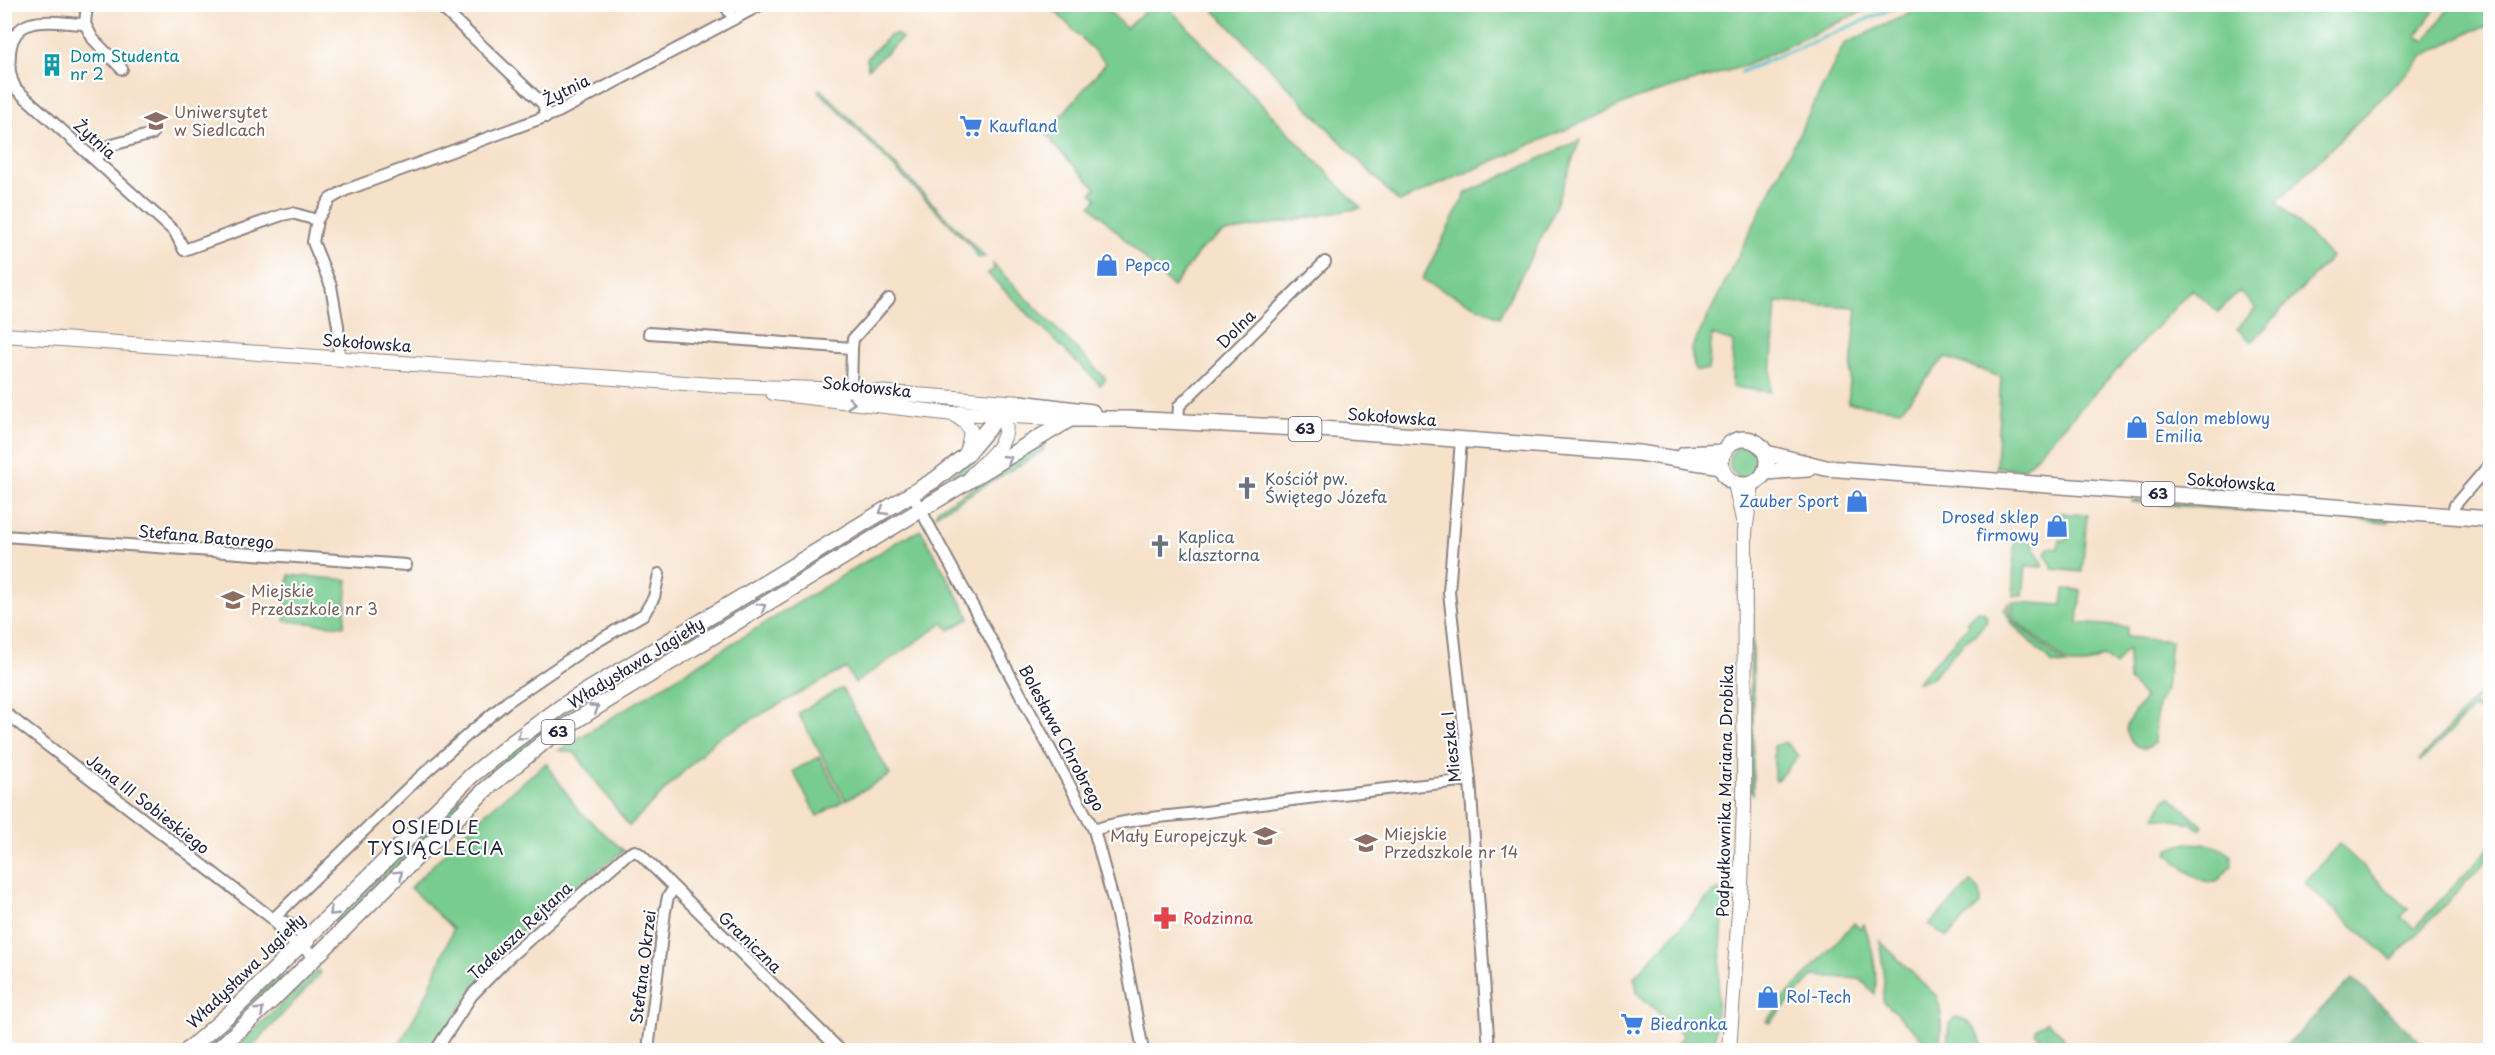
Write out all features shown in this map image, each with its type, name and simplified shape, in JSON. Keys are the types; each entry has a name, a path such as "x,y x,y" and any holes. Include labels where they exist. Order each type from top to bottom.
{"main road":[{"name":"Sokołowska","path":"1020,403 1083,410 1118,419"},
{"name":"Władysława Jagiełły","path":"188,1050 302,943 464,783 528,730 590,689 952,468 994,421 1020,403"},
{"name":"Sokołowska","path":"1070,419 1178,422 1723,459"},
{"name":"Władysława Jagiełły","path":"217,1050 485,790 550,737 1070,419"},
{"name":"63","path":"1723,459 1734,442 1745,439 1759,444 1766,453"},
{"name":"Sokołowska","path":"1766,453 1826,468"},
{"path":"1723,459 1728,478 1735,483 1752,484 1766,472 1766,453"},
{"name":"Sokołowska","path":"1766,472 1826,468 2490,519"}],"street":[{"path":"87,4 85,24 93,39 122,69"},
{"path":"438,4 543,104 547,117"},
{"path":"724,4 734,19"},
{"name":"Żytnia","path":"85,24 25,24 16,32 11,42 10,78 16,89 175,232 184,250 282,215 292,213 317,220 330,200 346,190 547,117 762,4"},
{"path":"95,159 105,147 152,134"},
{"path":"317,220 313,242 331,286 338,326 339,359"},
{"name":"Dolna","path":"1178,422 1179,406 1325,261"},
{"path":"851,390 853,339 889,299"},
{"path":"649,333 852,348"},
{"name":"Sokołowska","path":"4,335 727,386 851,390 1020,403"},
{"name":"Sokołowska","path":"727,386 793,396 954,414 1070,419"},
{"path":"958,489 1003,441 1007,430 1004,415 991,400"},
{"path":"954,414 966,423 972,435 966,455"},
{"name":"Mieszka I","path":"1461,440 1449,592 1470,780 1489,1050"},
{"path":"2452,516 2455,505 2490,464"},
{"name":"Podpułkownika Mariana Drobika","path":"1735,483 1745,531"},
{"name":"Podpułkownika Mariana Drobika","path":"1729,1050 1741,884 1745,531 1752,484"},
{"name":"Bolesława Chrobrego","path":"912,494 1094,830 1117,915 1143,1050"},
{"name":"Stefana Batorego","path":"4,536 406,565"},
{"path":"273,919 410,786 507,702 586,648 644,614 654,597 659,574"},
{"name":"Jana III Sobieskiego","path":"4,712 273,919 289,923 302,943 317,955"},
{"path":"1094,830 1131,819 1178,816 1235,807 1470,780"},
{"name":"Tadeusza Rejtana","path":"436,1050 472,995 507,958 626,855 632,852 640,854"},
{"name":"Graniczna","path":"640,854 840,1050"},
{"name":"Stefana Okrzei","path":"648,1050 665,911 668,897 674,888"}],"green space":[{"path":"2490,4 2490,26 2471,31 2425,55 2277,202 2331,257 2252,342 2237,329 2256,308 2239,291 2218,312 2192,289 2024,469 1996,467 2001,377 1945,357 1901,410 1848,403 1857,307 1776,302 1770,392 1732,387 1733,342 1712,335 1708,370 1695,370 1691,350 1844,44 1927,5 2438,5 2416,36 2425,41 2451,5"},
{"path":"1049,5 1103,5 1126,28 1152,5 1166,5 1361,208 1223,233 1201,249 1173,287 1091,206 1097,199 1091,193 1096,188 1046,134 1106,63"},
{"path":"1209,5 1876,5 1747,65 1638,98 1399,202"},
{"path":"896,34 902,38 868,69 867,58 889,36"},
{"path":"821,89 985,257 978,258 971,246 818,90"},
{"path":"1580,140 1550,221 1499,317 1422,280 1466,193"},
{"path":"993,264 1106,379 1100,385 987,273 994,270"},
{"path":"992,434 999,435 971,468 925,501 930,490 970,461"},
{"path":"1044,445 1043,451 935,515 938,509"},
{"path":"1745,446 1756,451 1761,462 1756,473 1745,478 1734,473 1729,462 1734,451"},
{"path":"2133,500 2390,519 2388,522 2132,502"},
{"path":"2060,513 2087,515 2082,572 2052,569 2045,554 2048,548 2058,549 2059,540 2067,540 2068,523 2060,522"},
{"path":"886,517 890,523 540,739 535,733 582,699"},
{"path":"921,530 970,618 949,630 944,623 855,683 846,668 716,739 629,826 575,753 559,750 902,539"},
{"path":"2019,533 2026,533 2043,567 2026,566 2023,596 2013,596 2014,538"},
{"path":"289,575 348,580 344,626 285,621"},
{"path":"1753,577 1753,794 1750,790 1751,579"},
{"path":"2064,589 2081,590 2078,623 2127,627 2126,637 2171,641 2166,689 2158,704 2154,743 2149,747 2135,745 2127,732 2130,719 2145,698 2129,681 2128,650 2115,666 2103,656 2086,665 2070,665 2014,619 2012,602 2062,605"},
{"path":"2009,603 2012,620 2066,665 2053,664 2012,624 2004,609"},
{"path":"1977,611 1984,612 1987,617 1986,622 1976,634 1968,638 1930,679 1917,682 1969,625 1966,622"},
{"path":"2489,684 2490,697 2484,692 2473,703 2478,708 2476,711 2473,709 2421,761 2419,760"},
{"path":"842,688 890,775 846,800 798,713"},
{"path":"529,737 533,742 339,925 334,921 469,788"},
{"path":"1785,742 1799,756 1776,781 1774,746"},
{"path":"819,757 843,801 817,816 793,771"},
{"path":"546,763 578,810 624,851 555,902 507,945 477,983 432,1050 396,1050 426,996 453,929 410,888 483,815"},
{"path":"2170,796 2203,826 2200,830 2191,823 2155,817 2165,799"},
{"path":"2186,843 2210,845 2221,849 2231,856 2232,865 2217,882 2203,880 2184,868 2167,853 2170,849"},
{"path":"2339,844 2408,909 2401,917 2414,928 2490,848 2490,857 2392,960 2304,883"},
{"path":"1971,882 1980,891 1981,903 1947,937 1929,925"},
{"path":"1719,890 1725,891 1714,1050 1671,1050 1684,1036 1637,993 1635,976 1712,893"},
{"path":"1854,923 1860,928 1864,924 1870,941 1875,967 1875,994 1860,979 1814,976 1769,1023 1766,1021 1778,1008 1776,1007"},
{"path":"1880,941 1936,996 1941,1016 1939,1050 1934,1050 1883,1001 1884,980"},
{"path":"318,970 321,973 249,1050 233,1050"},
{"path":"279,975 285,979 217,1044 209,1050 197,1050"},
{"path":"2353,978 2428,1050 2281,1050"},
{"path":"1955,1017 1971,1024 1980,1039 1983,1050 1947,1050 1949,1024"},
{"path":"2047,1021 2063,1036 2064,1039 2059,1043 2048,1043 2035,1033 2036,1028"}],"waterway":[{"path":"1741,72 1903,4"}],"place":[{"name":"Dom Studenta nr 2","path":"52,65"},
{"name":"Uniwersytet w Siedlcach","path":"156,121"},
{"name":"Kaufland","path":"971,126"},
{"name":"Pepco","path":"1107,265"},
{"name":"Salon meblowy Emilia","path":"2137,427"},
{"name":"Kościół pw. Świętego Józefa","path":"1247,488"},
{"name":"Zauber Sport","path":"1857,501"},
{"name":"Drosed sklep firmowy","path":"2057,526"},
{"name":"Kaplica klasztorna","path":"1160,546"},
{"name":"Miejskie Przedszkole nr 3","path":"233,600"},
{"name":"Mały Europejczyk","path":"1265,836"},
{"name":"Miejskie Przedszkole nr 14","path":"1366,843"},
{"name":"Rodzinna","path":"1165,918"},
{"name":"Rol-Tech","path":"1768,997"},
{"name":"Biedronka","path":"1632,1024"}],"district":[{"name":"OSIEDLE TYSIĄCLECIA","path":"436,838"}]}
